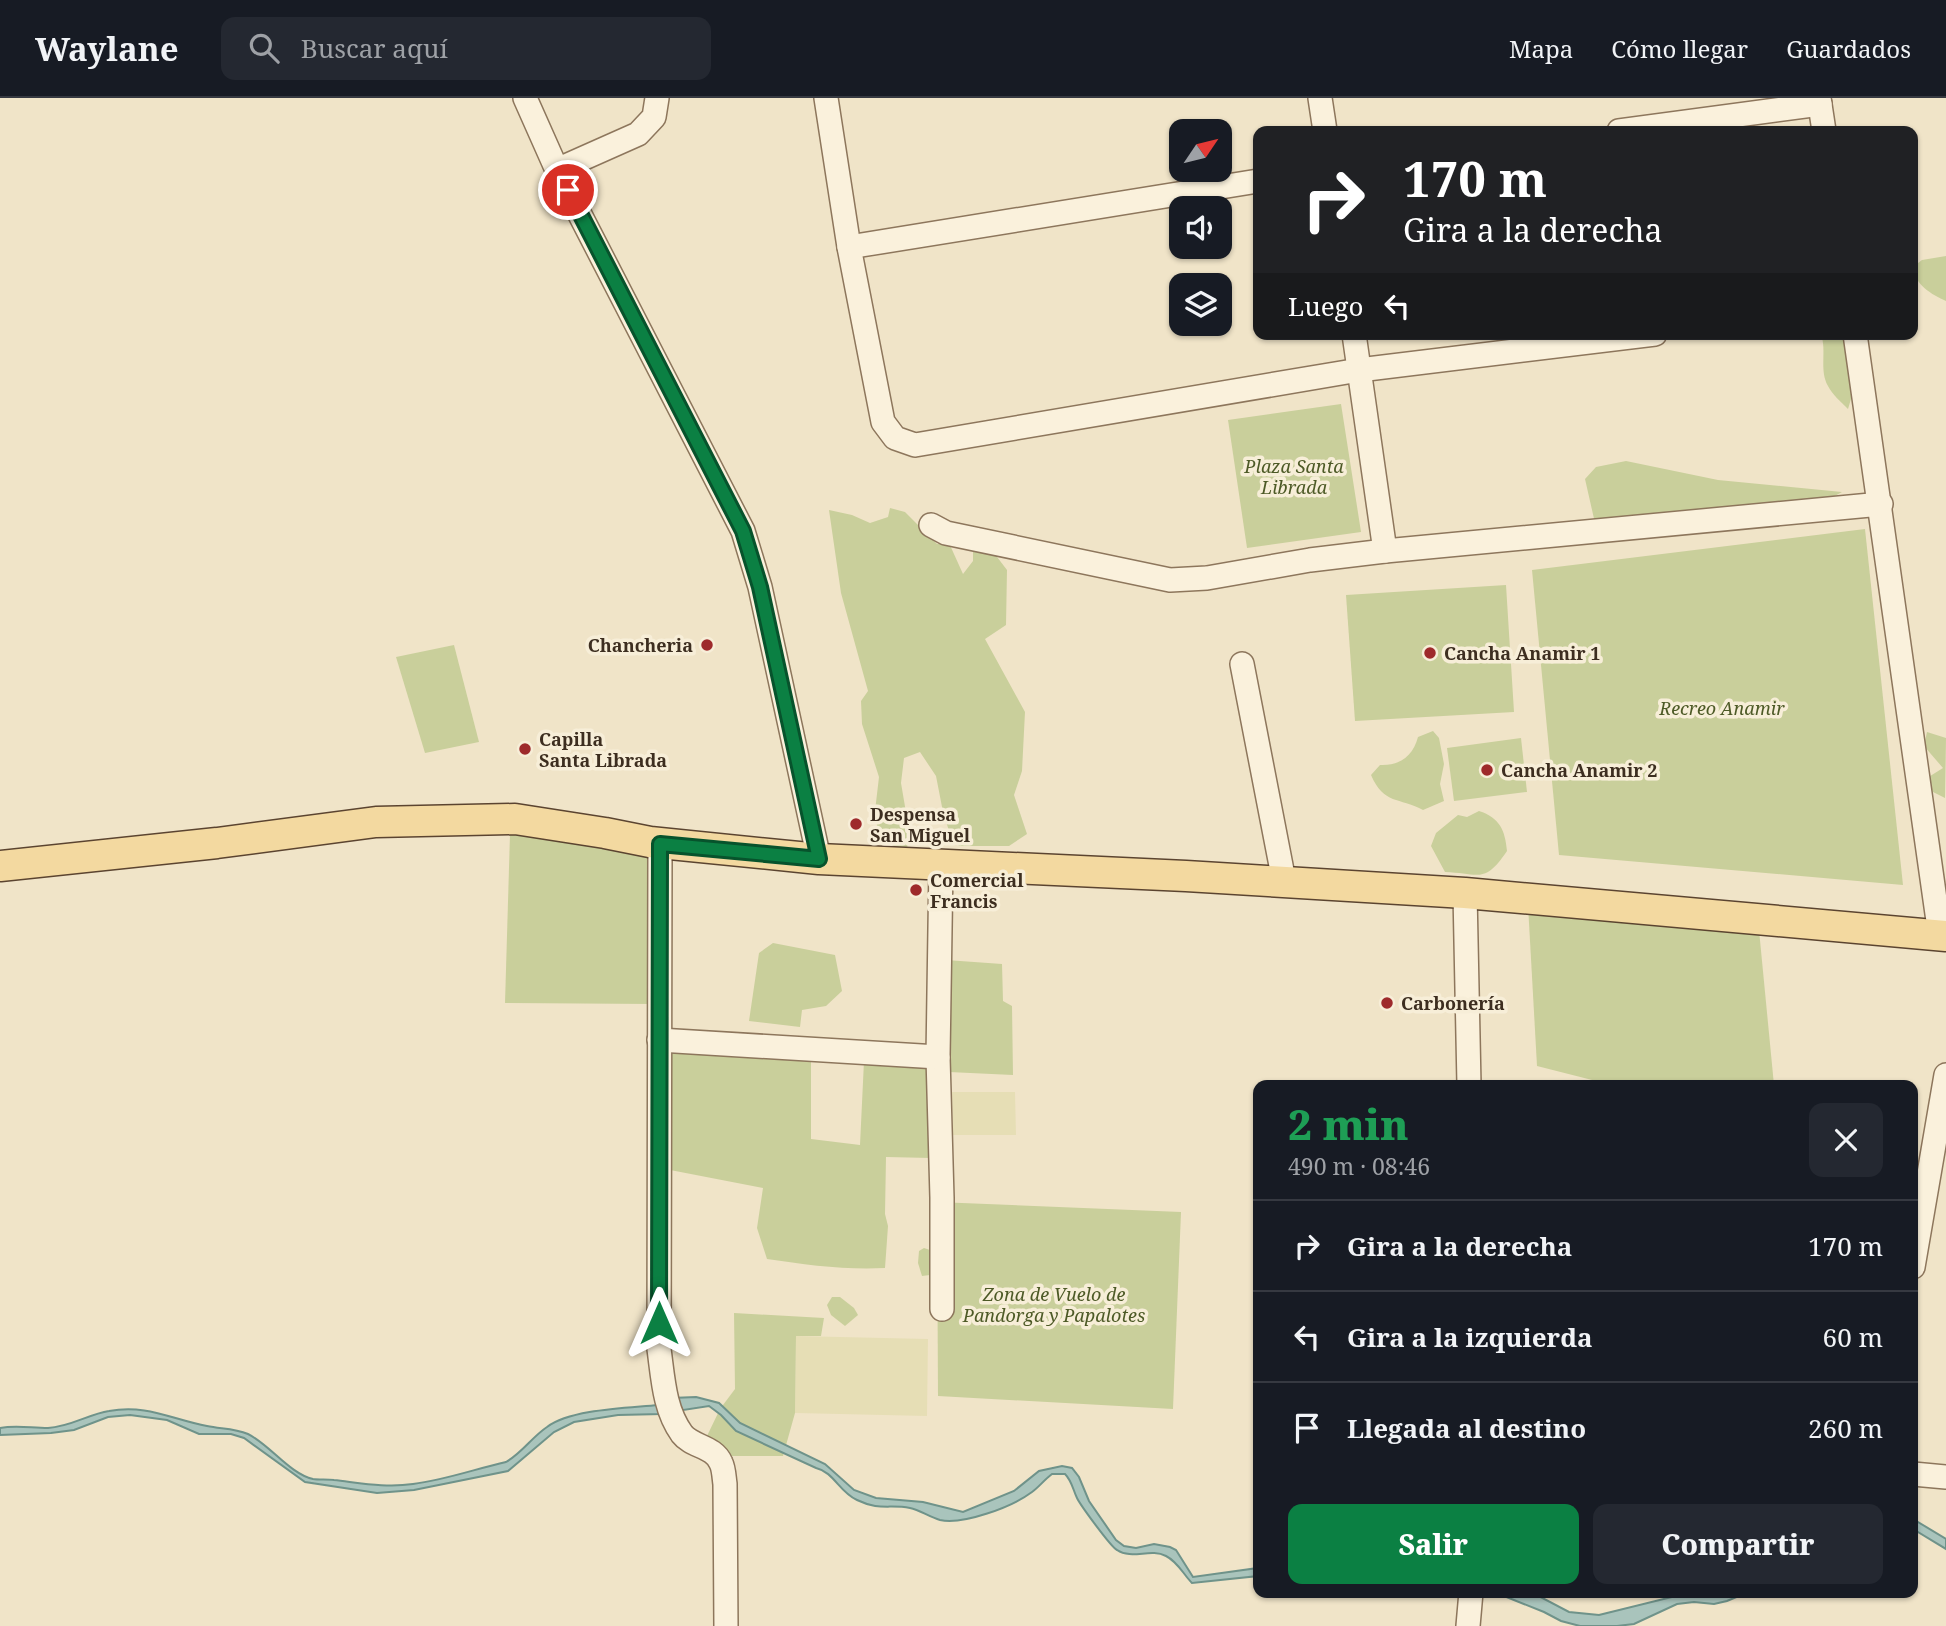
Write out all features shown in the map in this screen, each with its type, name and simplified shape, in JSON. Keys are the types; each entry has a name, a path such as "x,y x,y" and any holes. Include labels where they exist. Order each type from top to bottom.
{"main road":[{"path":"0,866 217,843 376,822 515,820 660,844 819,859 1284,881 1465,893 1943,936"}],"street":[{"path":"525,98 557,170 743,531 760,587 819,859"},
{"path":"557,170 638,134 654,117 657,98"},
{"path":"826,98 849,247 883,422 895,438 915,445 1359,370 1606,340"},
{"path":"1320,98 1324,126"},
{"path":"1652,126 1819,101 1823,126"},
{"path":"849,247 1253,182"},
{"path":"1355,340 1385,551"},
{"path":"1856,340 1943,936"},
{"path":"931,524 946,533 1170,580 1207,579 1310,560 1385,551 1881,505"},
{"path":"1242,664 1284,881"},
{"path":"660,844 659,1349 665,1393 673,1419 684,1437 697,1446 712,1451 721,1461 725,1496 726,1626"},
{"path":"941,865 939,1056 942,1309"},
{"path":"1465,893 1469,1080"},
{"path":"659,1040 939,1056"},
{"path":"1918,1246 1939,1163 1946,1075"},
{"path":"1918,1474 1946,1477"},
{"path":"1468,1626 1471,1598"}],"shaded area":[{"path":"952,1092 1015,1092 1016,1135 953,1135"},
{"path":"796,1336 928,1339 927,1416 795,1413"}],"green space":[{"path":"1946,256 1946,301 1930,292 1918,281 1918,263"},
{"path":"1822,340 1858,340 1857,379 1848,409 1825,380"},
{"name":"Plaza Santa Librada","path":"1341,404 1361,532 1247,548 1228,420"},
{"path":"1626,461 1718,480 1842,492 1824,502 1687,522 1641,514 1595,523 1585,479 1596,467"},
{"path":"890,508 905,512 937,544 949,543 963,574 973,561 973,552 994,553 1007,570 1006,625 985,639 1025,712 1022,771 1014,795 1027,834 1009,846 959,846 950,834 936,776 920,752 904,758 901,783 909,830 907,850 879,841 875,811 879,777 862,724 861,701 868,691 841,593 829,510 852,515 870,523 888,517"},
{"name":"Recreo Anamir","path":"1865,529 1903,885 1559,855 1532,570"},
{"name":"Cancha Anamir 1","path":"1506,585 1514,712 1355,721 1346,595"},
{"path":"454,645 479,742 425,753 396,657"},
{"path":"1433,731 1439,738 1444,764 1440,784 1444,801 1423,810 1387,796 1371,775 1380,765 1394,764 1405,758 1413,750 1418,737"},
{"path":"1927,732 1946,738 1945,798 1933,792 1927,778 1943,768 1924,746"},
{"name":"Cancha Anamir 2","path":"1521,738 1527,792 1454,801 1447,748"},
{"path":"1479,811 1497,821 1505,837 1507,851 1486,873 1473,875 1445,872 1431,846 1436,833 1458,815 1467,817"},
{"path":"510,834 652,851 653,1004 505,1003"},
{"path":"1528,905 1759,930 1774,1080 1592,1080 1537,1066"},
{"path":"773,943 835,955 842,991 826,1006 802,1010 800,1027 749,1021 759,953"},
{"path":"946,960 1002,964 1003,1001 1012,1006 1013,1075 949,1072"},
{"path":"666,1046 811,1060 811,1139 860,1145 864,1061 935,1064 931,1158 886,1157 885,1214 888,1226 885,1268 826,1266 767,1259 757,1228 763,1188 665,1169"},
{"name":"Zona de Vuelo de Pandorga y Papalotes","path":"937,1202 1181,1212 1173,1409 938,1396"},
{"path":"924,1248 930,1250 933,1268 930,1275 922,1276 918,1263 919,1251"},
{"path":"832,1297 840,1297 854,1308 858,1315 845,1326 831,1315 827,1305"},
{"path":"734,1313 824,1318 821,1336 796,1336 795,1413 783,1456 724,1456 707,1436 720,1409 735,1389"}],"water":[{"path":"696,1397 719,1403 740,1423 825,1464 854,1490 876,1498 923,1502 963,1512 1014,1491 1039,1471 1062,1466 1072,1468 1079,1477 1089,1501 1116,1540 1124,1546 1136,1548 1154,1544 1170,1547 1176,1550 1193,1577 1253,1569 1253,1577 1192,1583 1166,1556 1154,1553 1129,1554 1117,1550 1084,1509 1065,1474 1052,1474 1023,1498 961,1520 940,1520 910,1508 865,1503 851,1496 822,1470 736,1431 709,1406 677,1411 672,1398"},
{"path":"658,1405 661,1414 618,1415 574,1422 554,1432 508,1471 414,1490 377,1493 305,1482 244,1438 231,1434 199,1434 167,1420 130,1415 108,1417 74,1430 0,1435 0,1428 56,1427 109,1411 135,1409 248,1434 296,1471 313,1479 403,1485 437,1480 506,1462 547,1427 570,1416 601,1410"},
{"path":"1918,1522 1946,1539 1946,1549 1918,1532"},
{"path":"1509,1598 1542,1598 1569,1612 1599,1615 1668,1598 1734,1598 1714,1604 1677,1604 1634,1624 1617,1626 1580,1626 1561,1621"}],"place":[{"name":"Chancheria","path":"707,645"},
{"name":"Cancha Anamir 1","path":"1430,653"},
{"name":"Capilla Santa Librada","path":"525,749"},
{"name":"Cancha Anamir 2","path":"1487,770"},
{"name":"Despensa San Miguel","path":"856,824"},
{"name":"Comercial Francis","path":"916,890"},
{"name":"Carbonería","path":"1387,1003"}],"route":[{"path":"568,190 743,531 760,587 819,859 660,844 659,1323"}]}
